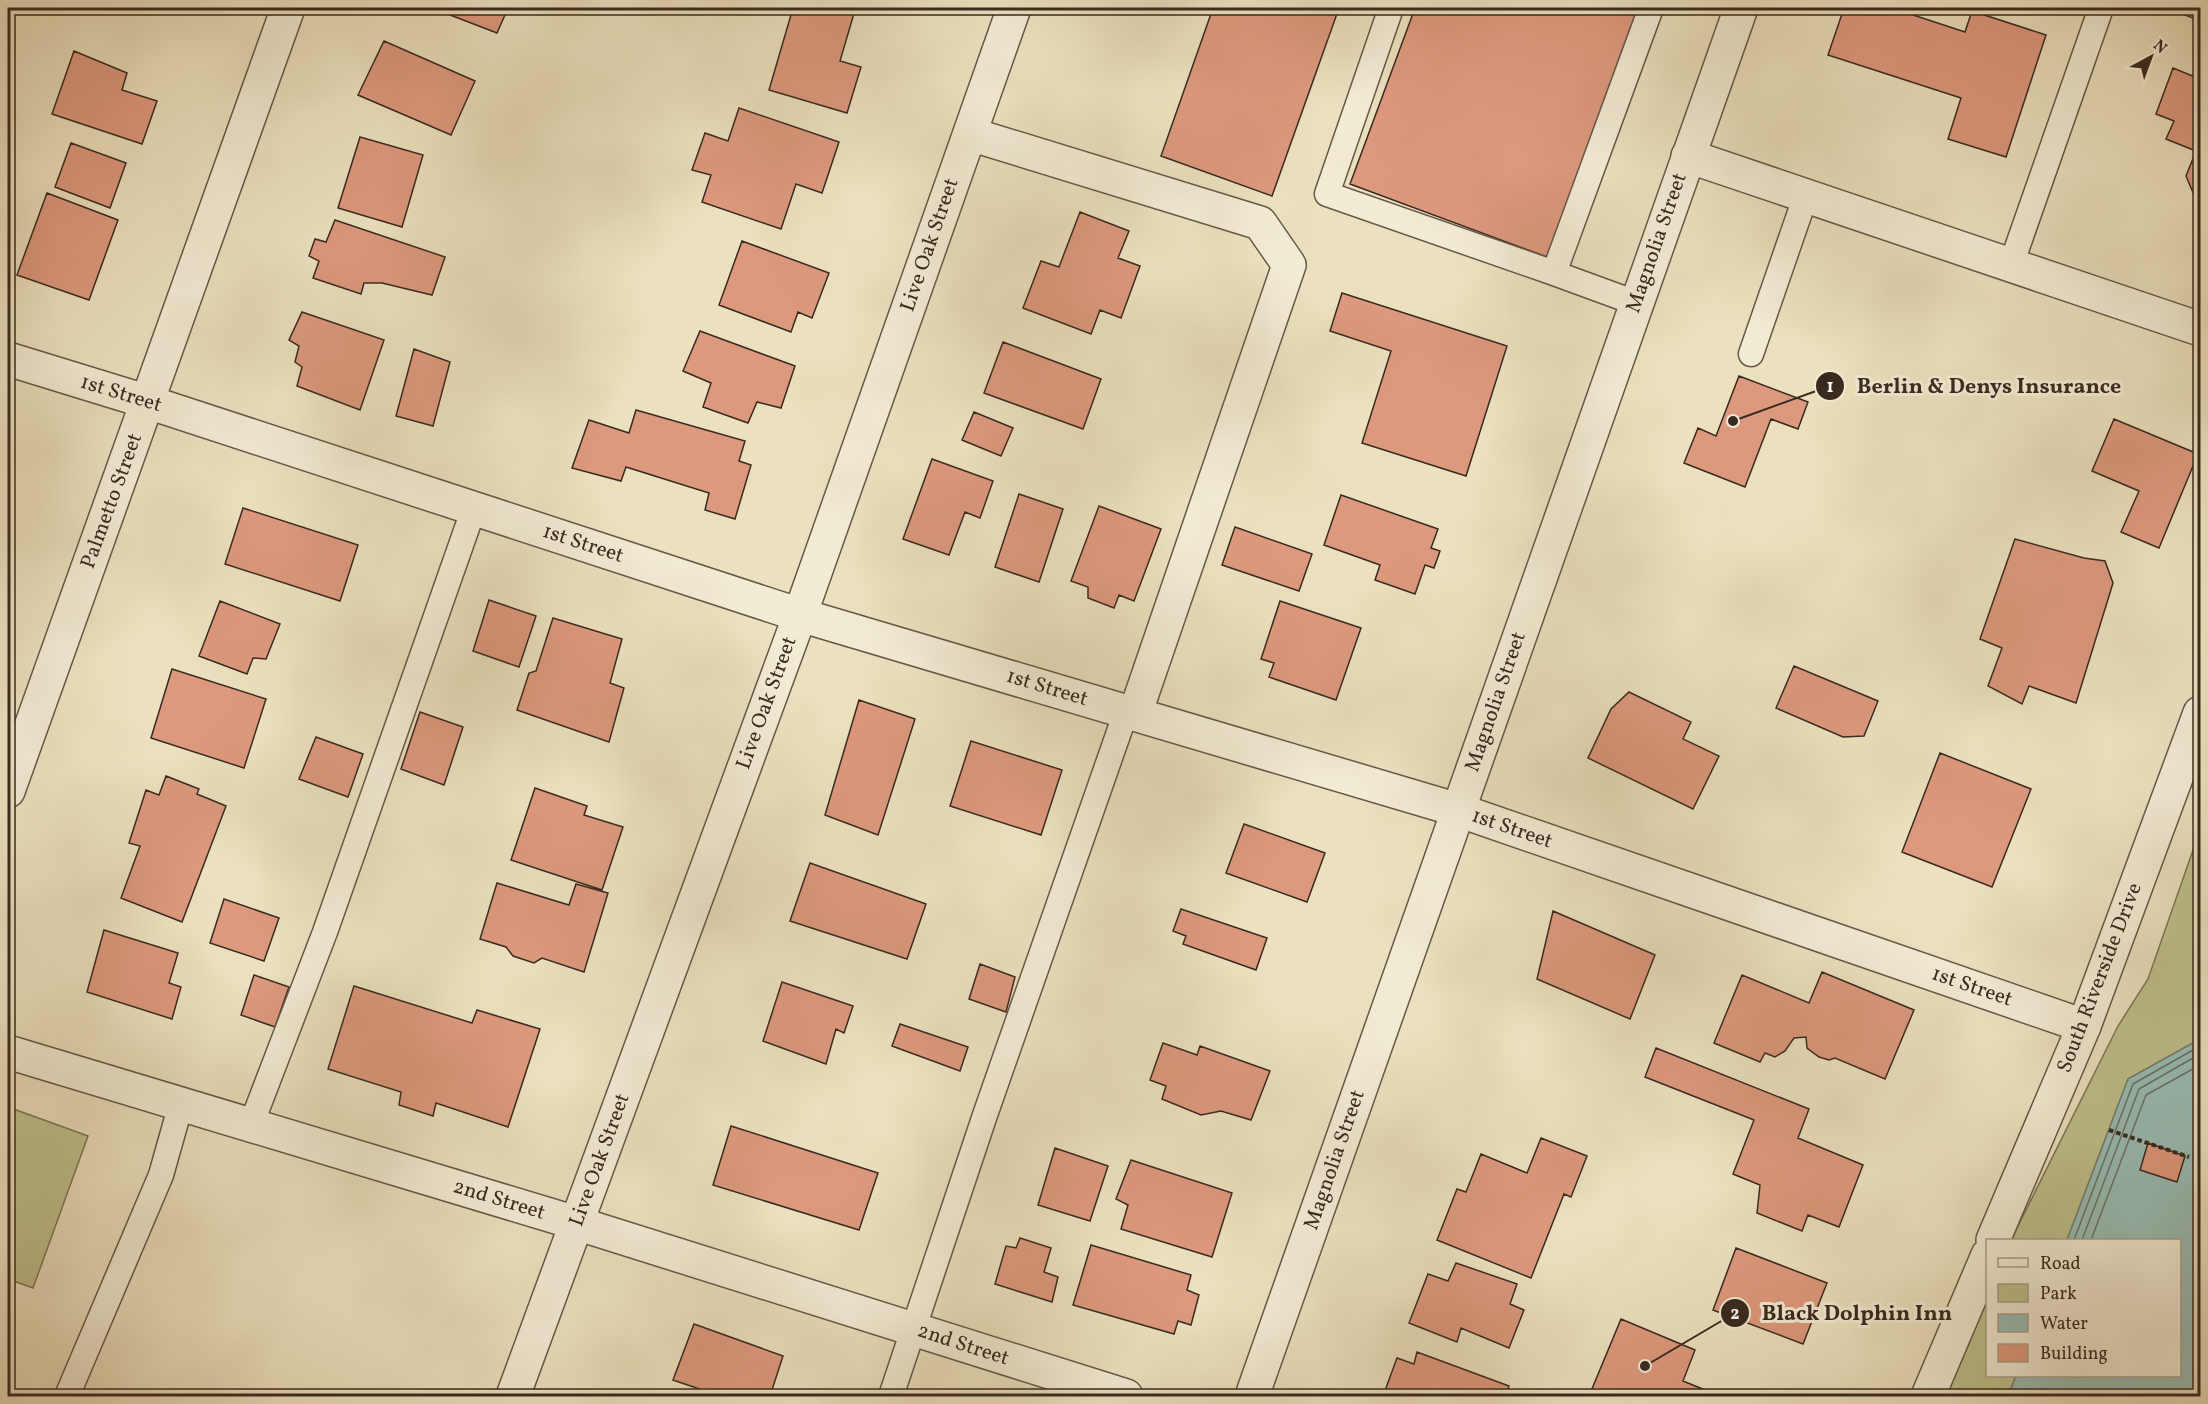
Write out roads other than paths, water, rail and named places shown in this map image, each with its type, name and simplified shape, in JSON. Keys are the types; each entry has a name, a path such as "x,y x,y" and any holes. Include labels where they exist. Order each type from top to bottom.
{"street":[{"name":"Palmetto Street","path":"8,791 288,8"},
{"name":"Live Oak Street","path":"513,1396 800,615 1014,8"},
{"name":"Magnolia Street","path":"1252,1396 1741,8"},
{"path":"970,134 1260,224 1289,266 1131,713"},
{"path":"1688,156 2200,329"},
{"name":"1st Street","path":"8,359 148,402 800,615 1458,810 2084,1026"},
{"name":"South Riverside Drive","path":"1994,1239 2084,1026 2200,713"},
{"name":"2nd Street","path":"8,1052 576,1223 1126,1396"},
{"path":"1928,1396 1986,1260"}],"lane":[{"path":"1391,8 1327,194 1636,303"},
{"path":"1554,273 1651,8"},
{"path":"2011,265 2101,8"},
{"path":"1751,354 1806,195"},
{"path":"251,1125 329,921 474,508"},
{"path":"891,1396 989,1104 1131,713"},
{"path":"67,1396 161,1175 181,1104"}],"water":[{"path":"2200,1039 2200,1396 2008,1396 2016,1377 2181,1377 2181,1239 2067,1239 2128,1079"}],"place":[{"name":"Berlin & Denys Insurance","path":"1733,421"},
{"name":"Black Dolphin Inn","path":"1645,1366"}]}
